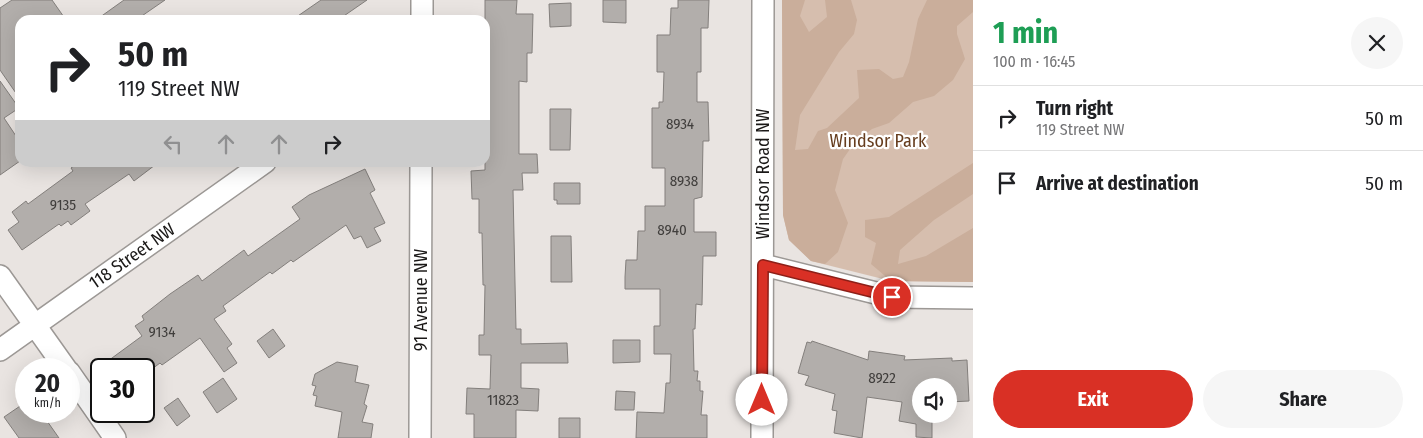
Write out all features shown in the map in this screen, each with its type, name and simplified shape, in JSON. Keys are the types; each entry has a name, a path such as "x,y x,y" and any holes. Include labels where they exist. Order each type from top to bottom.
{"street":[{"path":"422,0 422,15"},
{"name":"Windsor Road NW","path":"762,438 763,0"},
{"name":"118 Street NW","path":"0,350 258,167"},
{"name":"91 Avenue NW","path":"420,438 421,167"},
{"path":"763,265 892,297 973,298"},
{"path":"0,276 58,358"},
{"path":"80,388 115,438"}],"green space":[{"name":"Windsor Park","path":"782,0 973,0 973,282 891,281 811,261 789,240 783,215"}],"shaded area":[{"path":"782,0 805,0 800,16 809,32 827,17 825,0 851,0 857,20 854,34 839,52 800,115 795,150 808,149 818,131 827,128 859,98 857,70 879,69 893,79 903,77 909,62 918,19 927,0 973,0 973,12 957,26 957,34 965,59 953,80 934,96 913,102 889,123 872,129 855,142 843,159 835,190 848,223 838,252 825,264 811,261 789,240 783,215"},
{"path":"973,163 973,194 934,220 900,250 898,264 926,256 973,228 973,282 891,281 871,264 876,243 865,237 865,220 889,217"}],"building":[{"path":"12,0 52,0 62,15 15,15 15,92 0,70 0,8"},
{"path":"124,0 165,0 143,15 103,15"},
{"path":"321,0 367,0 345,15 299,15"},
{"path":"485,0 517,0 516,14 533,14 532,53 527,53 527,82 519,81 519,154 537,154 538,173 522,173 523,190 513,190 516,329 521,329 521,344 567,343 568,363 521,363 521,388 539,389 538,411 516,410 516,438 474,438 474,414 466,414 467,388 490,389 491,355 479,355 479,335 484,335 485,285 483,285 482,233 479,233 479,199 472,199 471,171 485,170 485,167 490,167 490,15 485,15"},
{"path":"603,0 626,0 626,23 603,22"},
{"path":"678,0 709,0 708,28 701,28 701,72 697,72 697,102 708,102 709,141 703,141 702,197 694,199 694,232 716,232 716,256 703,256 702,305 696,304 695,329 693,329 694,371 698,371 697,381 700,381 700,391 703,391 701,415 707,415 707,438 636,438 637,412 664,413 666,383 670,383 671,354 654,354 654,326 660,326 660,289 625,289 625,277 626,260 637,260 638,231 645,231 645,206 665,206 665,168 652,168 652,108 659,108 659,102 663,102 664,72 657,72 657,35 670,35 671,8 678,8"},
{"path":"571,3 571,26 550,27 549,4"},
{"path":"0,81 15,102 15,111 4,118 15,134 15,164 0,175"},
{"path":"550,109 571,109 570,150 550,150"},
{"path":"152,167 134,181 129,174 85,204 90,211 71,225 68,221 61,226 59,224 22,250 8,230 19,222 12,212 26,201 28,204 73,171 71,168"},
{"path":"365,169 375,190 370,193 385,223 374,228 381,241 367,248 361,236 354,239 346,225 293,262 291,260 272,274 270,272 223,306 226,311 214,319 232,344 227,348 237,363 224,372 200,338 162,365 160,363 155,367 155,358 112,358 142,336 135,326 144,320 142,316 198,275 202,281 244,250 248,256 300,219 292,207 309,195"},
{"path":"554,183 580,183 580,204 557,204 557,200 554,200"},
{"path":"551,236 571,236 572,282 551,282"},
{"path":"273,329 285,346 269,358 257,341"},
{"path":"613,340 640,340 640,362 613,363"},
{"path":"812,341 868,360 869,351 905,356 904,360 952,358 952,361 967,360 969,401 957,402 957,378 912,378 912,423 932,423 932,438 916,437 916,424 899,421 902,402 867,397 862,438 834,433 837,411 832,410 835,394 805,385 809,376 798,373 807,342 811,343"},
{"path":"337,362 358,366 355,382 369,385 364,404 367,406 362,422 373,424 371,438 338,438 342,412 315,406 317,396 313,395 316,386 312,385 315,374"},
{"path":"223,378 237,399 217,413 203,392"},
{"path":"616,391 635,392 634,410 615,410"},
{"path":"178,398 190,416 177,426 164,408"},
{"path":"15,410 15,423 48,423 59,438 19,438 4,417"},
{"path":"559,418 580,418 580,438 559,438"}],"route":[{"path":"762,400 763,265 892,297"}]}
